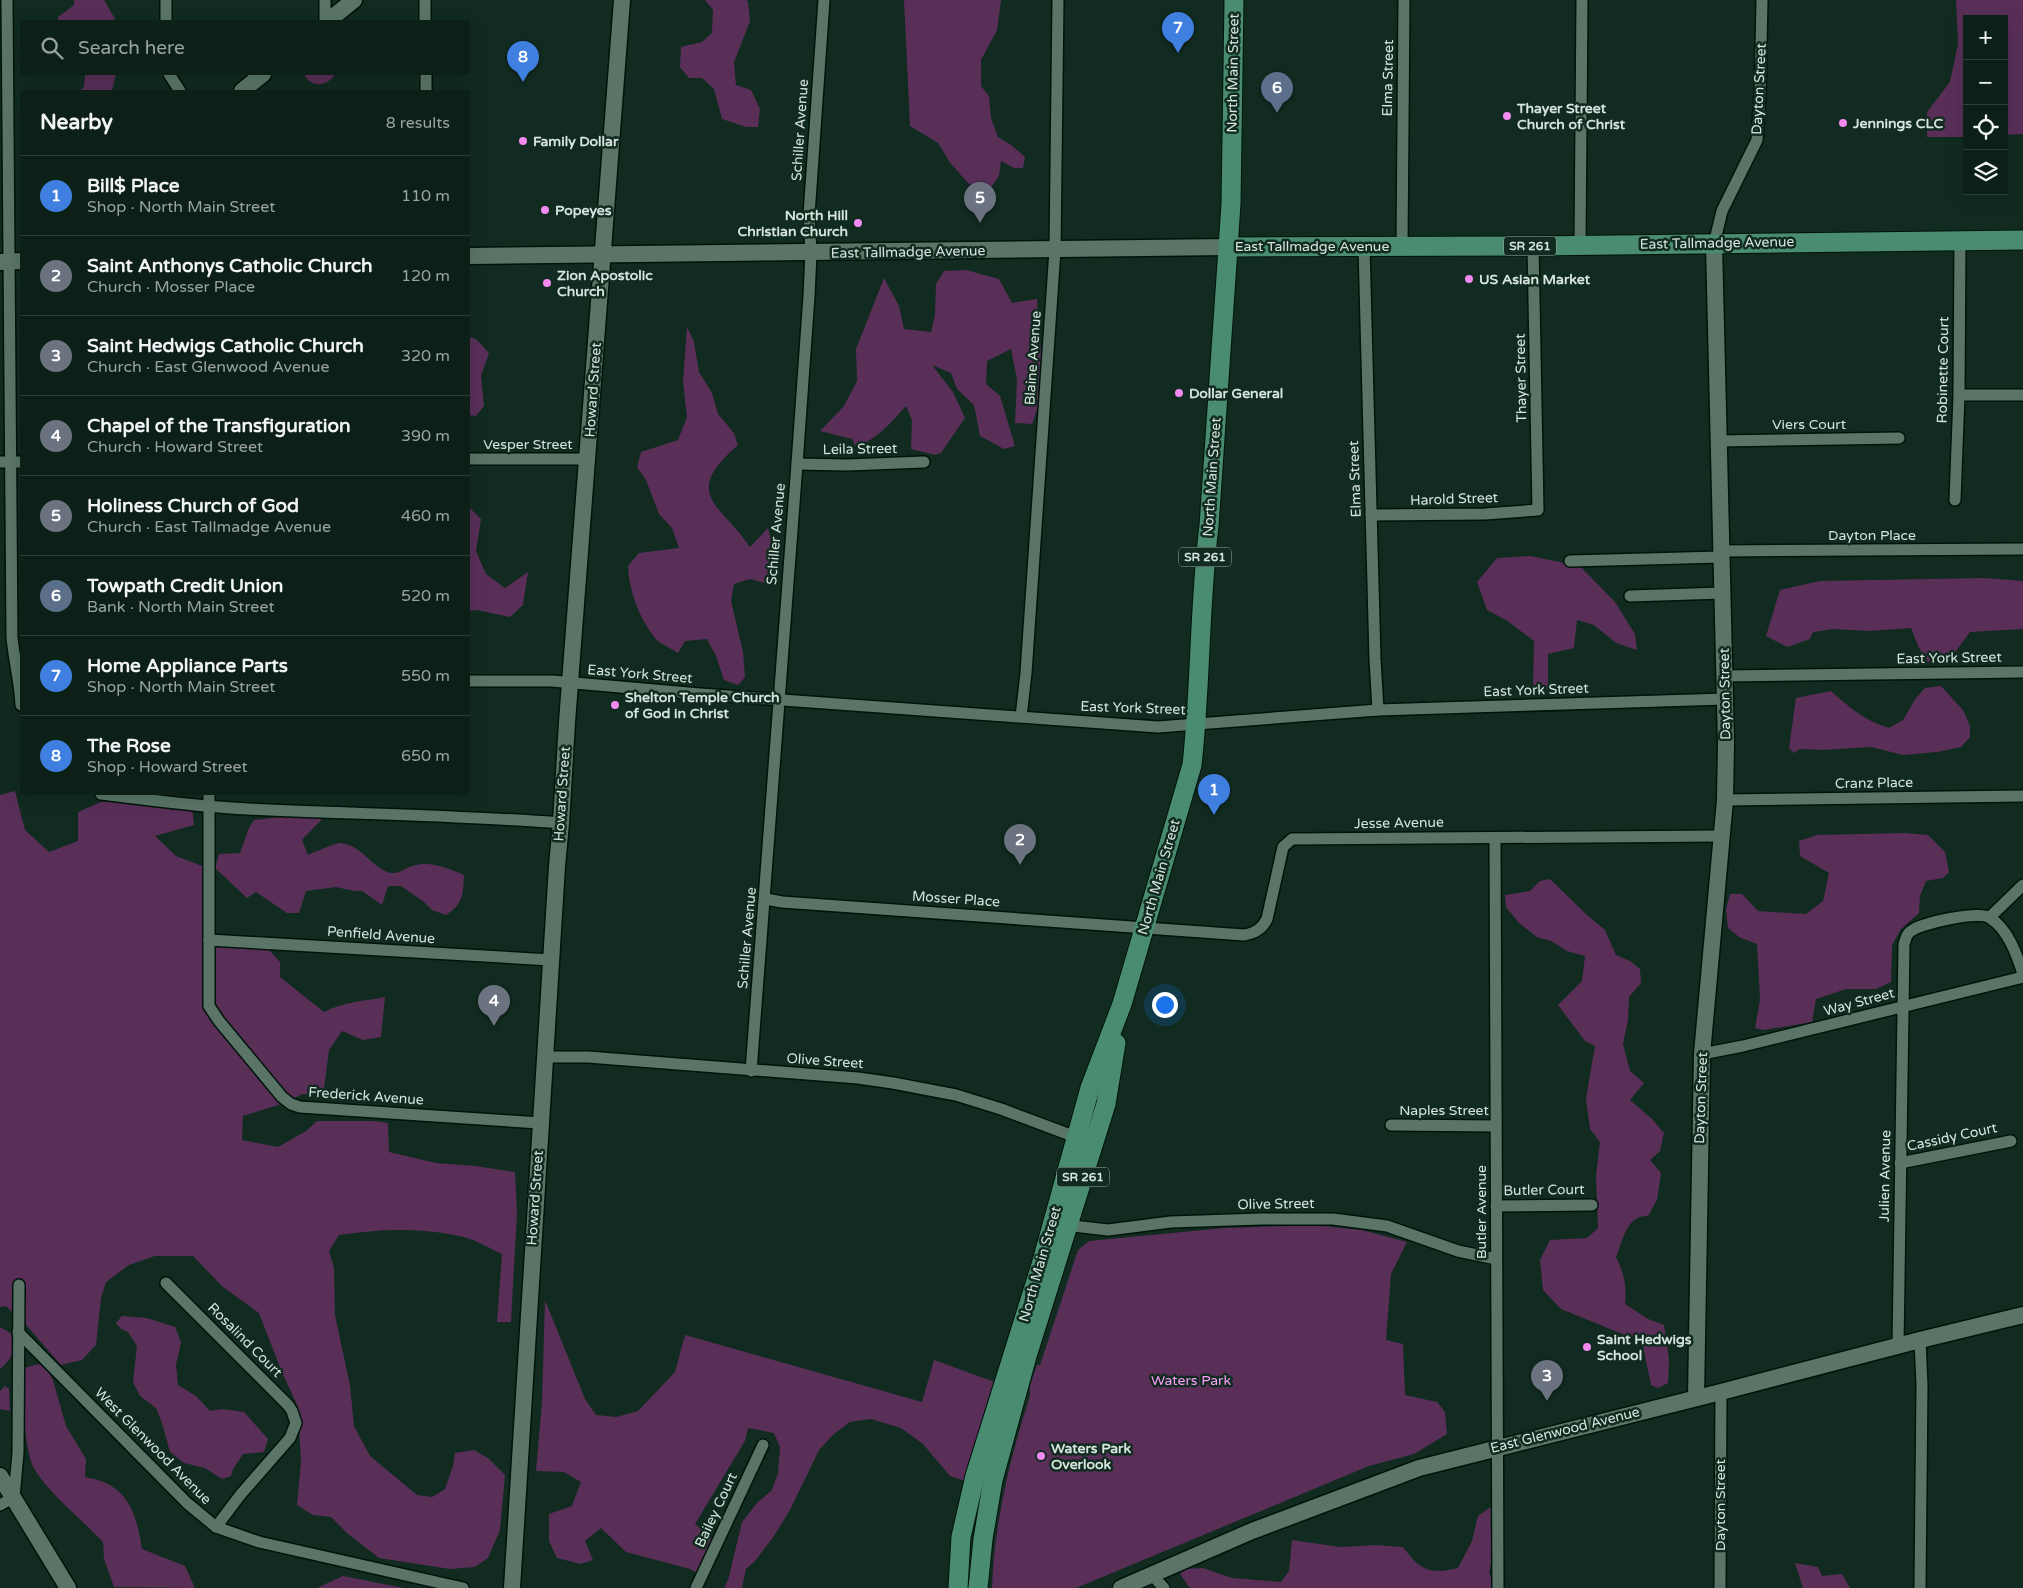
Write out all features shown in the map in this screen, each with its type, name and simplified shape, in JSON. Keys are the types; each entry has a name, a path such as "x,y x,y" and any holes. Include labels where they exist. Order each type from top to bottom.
{"main road":[{"path":"328,20 354,0"},
{"name":"Howard Street","path":"512,1588 540,1123 546,1056 556,866 562,823 563,785 622,0"},
{"name":"North Main Street","path":"1003,1412 1085,1140 1090,1088 1122,1004 1192,765 1205,561 1229,247 1234,0"},
{"path":"243,90 262,75"},
{"name":"East Tallmadge Avenue","path":"470,256 1055,250 1299,245 1364,247 1533,246 2023,240"},
{"name":"Dayton Street","path":"1696,1397 1702,1054 1725,800 1726,676 1722,593 1714,244"},
{"name":"East Glenwood Avenue","path":"1121,1588 1153,1576 1252,1531 1419,1468 1498,1446 2023,1316"},
{"name":"SR 261","path":"958,1588 961,1537 975,1476 1003,1412"},
{"name":"SR 261","path":"978,1588 983,1539 1003,1412"},
{"path":"0,1476 68,1588"}],"street":[{"path":"7,0 12,637 14,658 20,679"},
{"path":"166,0 166,20"},
{"path":"325,0 327,20"},
{"path":"425,0 425,20"},
{"name":"Schiller Avenue","path":"752,1071 797,464 810,253 809,215 824,0"},
{"name":"Blaine Avenue","path":"1021,717 1026,673 1055,250 1058,0"},
{"name":"Elma Street","path":"1402,246 1404,0"},
{"path":"1580,245 1582,0"},
{"name":"Dayton Street","path":"1714,244 1722,211 1757,140 1762,0"},
{"path":"170,75 179,90"},
{"path":"426,75 426,90"},
{"name":"Robinette Court","path":"1955,500 1959,395 1960,241"},
{"name":"Thayer Street","path":"1533,246 1538,510"},
{"name":"Elma Street","path":"1364,247 1378,710"},
{"path":"1959,395 2023,395"},
{"name":"Viers Court","path":"1718,441 1899,438"},
{"name":"Vesper Street","path":"470,459 588,459"},
{"name":"Leila Street","path":"797,464 846,465 924,462"},
{"name":"Harold Street","path":"1371,516 1484,514 1538,510"},
{"name":"Dayton Place","path":"1570,561 1721,554 2023,549"},
{"path":"1630,596 1722,593"},
{"name":"East York Street","path":"1726,676 2023,672"},
{"name":"East York Street","path":"470,681 552,681 780,700 1149,726 1196,725 1378,710 1725,699"},
{"path":"110,795 210,806 429,815 562,823"},
{"name":"Frederick Avenue","path":"209,795 209,1006 282,1097 291,1104 300,1107 540,1123"},
{"name":"Cranz Place","path":"1725,800 2023,796"},
{"name":"Jesse Avenue","path":"1144,928 1244,935 1254,933 1267,919 1284,847 1292,839 1721,836"},
{"name":"Butler Avenue","path":"1495,838 1498,1587"},
{"path":"2023,885 1990,917 1999,926 2017,955 2023,976"},
{"name":"Mosser Place","path":"766,899 782,902 1144,928"},
{"name":"Julien Avenue","path":"1898,1346 1904,944 1907,935 1915,928 1968,915 1990,917"},
{"name":"Penfield Avenue","path":"209,940 551,960"},
{"name":"Way Street","path":"1702,1054 1743,1046 2023,976"},
{"name":"Olive Street","path":"546,1056 858,1078 929,1089 1001,1109 1085,1140"},
{"name":"Naples Street","path":"1391,1125 1496,1126"},
{"name":"Cassidy Court","path":"1900,1164 2011,1140"},
{"name":"Butler Court","path":"1496,1206 1592,1204"},
{"name":"Olive Street","path":"1057,1233 1108,1230 1171,1222 1333,1219 1387,1226 1458,1251 1496,1259"},
{"name":"Rosalind Court","path":"166,1283 288,1405 296,1423 290,1438 241,1494 216,1527"},
{"path":"0,1505 14,1497 18,1453 18,1285"},
{"name":"West Glenwood Avenue","path":"18,1332 187,1503 216,1527 259,1542 463,1588"},
{"path":"1920,1340 1922,1385 1920,1588"},
{"name":"Dayton Street","path":"1720,1588 1721,1392"},
{"name":"Bailey Court","path":"696,1588 763,1445"},
{"path":"1153,1576 1164,1588"}],"green space":[{"path":"74,0 104,0 115,19 58,20 58,17 74,5"},
{"path":"705,0 746,0 748,2 750,21 734,62 736,85 751,90 760,109 758,127 746,127 722,119 714,89 702,78 689,78 680,67 681,47 702,42 712,33 713,10"},
{"path":"904,0 1001,0 997,30 981,60 981,86 989,96 991,118 998,137 1025,157 1023,168 1014,168 1001,161 999,176 990,189 979,190 968,183 951,164 938,143 910,126"},
{"path":"1956,0 2023,0 2023,134 2008,135 2008,15 1963,15 1963,137 1927,137 1927,112 1950,82 1958,44"},
{"path":"85,75 116,75 112,90 80,90 84,87"},
{"path":"305,75 334,75 328,81 319,84 310,82"},
{"path":"966,270 999,279 1012,303 1037,299 1042,378 1032,424 1015,423 1017,379 1011,349 987,361 986,384 1000,396 1015,446 1004,449 980,436 974,405 957,389 951,373 932,365 953,392 965,418 941,453 935,455 911,449 912,420 906,406 877,435 856,447 852,439 820,431 844,406 857,381 856,349 884,278 899,306 904,329 931,332 935,315 936,284 944,271"},
{"path":"687,327 694,342 699,372 712,393 718,414 734,433 738,445 721,462 712,476 709,488 711,498 750,547 768,528 779,575 769,584 750,579 734,584 731,601 743,652 745,677 738,685 724,680 716,656 707,639 685,641 678,653 657,640 644,622 630,585 628,566 639,553 679,548 672,528 659,514 646,480 637,467 641,452 678,440 687,417 683,382"},
{"path":"470,337 476,339 489,353 481,376 484,406 476,416 470,415"},
{"path":"470,508 481,519 476,551 486,574 505,588 528,572 523,605 510,617 477,610 470,611"},
{"path":"1530,556 1580,566 1615,602 1635,634 1637,650 1616,643 1594,625 1577,620 1574,648 1548,654 1548,689 1533,690 1534,641 1506,620 1487,610 1477,582 1497,558"},
{"path":"1984,578 2023,581 2023,629 1970,632 1956,651 1928,662 1919,648 1911,628 1869,631 1834,629 1813,632 1810,639 1787,647 1766,636 1780,590 1820,581"},
{"path":"1941,686 1963,710 1970,726 1970,737 1961,747 1937,752 1903,755 1871,747 1822,750 1800,749 1794,753 1789,748 1796,698 1831,691 1865,717 1889,728 1903,720 1916,698 1925,688"},
{"path":"15,791 25,830 49,852 78,841 78,812 101,802 128,802 192,808 194,825 155,836 176,856 202,866 204,911 224,946 269,950 280,962 280,977 324,1012 346,1004 385,997 381,1037 363,1040 342,1031 329,1050 323,1096 303,1094 278,1105 243,1116 242,1140 278,1147 306,1131 317,1121 374,1121 388,1123 389,1152 436,1163 515,1172 517,1213 511,1322 497,1322 502,1254 473,1240 448,1234 417,1230 370,1231 339,1235 329,1251 334,1268 335,1315 350,1385 354,1426 370,1456 417,1495 432,1497 445,1489 453,1466 455,1453 474,1450 488,1458 505,1475 500,1530 488,1558 475,1567 450,1569 379,1558 347,1533 331,1517 313,1515 297,1505 301,1461 298,1407 281,1370 259,1313 223,1287 193,1256 155,1256 129,1265 106,1282 101,1298 96,1345 82,1360 61,1365 27,1326 6,1306 0,1307 0,795"},
{"path":"282,817 323,818 302,840 308,855 341,843 356,849 387,872 396,873 418,864 432,864 464,875 459,903 446,915 432,910 401,886 388,886 382,905 362,891 336,887 306,891 299,913 287,913 256,892 247,898 215,868 219,854 240,853 254,820"},
{"path":"1905,833 1928,835 1945,852 1949,872 1943,878 1926,881 1920,896 1919,913 1901,929 1892,945 1891,982 1876,989 1846,989 1816,999 1812,1022 1764,1030 1755,1028 1760,1000 1757,944 1739,937 1728,928 1726,909 1730,894 1742,894 1758,911 1806,914 1823,901 1829,873 1800,856 1799,841 1817,835"},
{"path":"1550,879 1605,930 1616,955 1630,961 1640,969 1641,983 1629,997 1628,1020 1623,1044 1630,1071 1644,1083 1630,1100 1652,1119 1664,1133 1660,1151 1650,1160 1661,1173 1657,1200 1648,1216 1641,1217 1630,1224 1616,1257 1624,1280 1626,1291 1625,1304 1648,1319 1664,1325 1669,1359 1668,1383 1658,1388 1651,1385 1642,1342 1561,1309 1543,1290 1540,1260 1550,1240 1587,1238 1598,1228 1596,1176 1600,1142 1590,1129 1586,1098 1595,1046 1585,1041 1558,1005 1582,981 1585,956 1567,951 1551,941 1537,937 1519,923 1506,907 1505,895 1530,891 1540,881"},
{"name":"Waters Park","path":"1313,1225 1362,1230 1407,1242 1391,1274 1386,1340 1403,1344 1405,1395 1437,1402 1445,1412 1447,1434 1414,1454 1369,1466 1076,1588 992,1588 993,1564 1004,1491 1030,1396 1030,1386 1037,1365 1040,1365 1078,1250 1089,1241 1224,1228"},
{"path":"545,1300 585,1399 596,1415 616,1417 638,1411 675,1372 685,1335 922,1402 934,1360 1003,1385 974,1484 950,1476 923,1444 901,1428 871,1419 850,1422 834,1434 819,1450 790,1510 774,1536 755,1561 746,1569 742,1588 724,1588 728,1580 742,1522 757,1503 772,1490 778,1473 780,1447 774,1433 748,1428 745,1441 695,1524 714,1540 699,1574 690,1569 626,1552 601,1528 585,1541 593,1560 581,1564 557,1558 549,1541 549,1514 572,1506 581,1482 564,1472 536,1471 542,1402"},
{"path":"122,1316 147,1318 175,1327 181,1342 176,1365 178,1385 196,1396 210,1411 222,1409 244,1412 268,1439 264,1452 243,1454 233,1469 231,1476 222,1479 205,1468 184,1463 170,1452 156,1408 140,1396 133,1382 137,1346 128,1332 121,1329 116,1323"},
{"path":"0,1327 12,1334 13,1345 12,1354 0,1369"},
{"path":"38,1364 45,1365 53,1380 66,1426 86,1459 85,1477 111,1486 120,1493 132,1511 140,1535 142,1549 185,1566 195,1588 114,1587 104,1559 103,1542 50,1490 35,1470 31,1461 26,1435 24,1368"},
{"path":"5,1386 9,1389 10,1411 0,1409 0,1391"},
{"path":"1495,1504 1494,1552 1489,1572 1495,1588 1192,1588 1189,1587 1180,1574 1185,1569 1203,1568 1232,1578 1281,1582 1289,1571 1292,1540 1340,1547 1376,1545 1403,1547 1420,1566 1426,1569 1440,1571 1458,1568 1472,1541 1478,1516"},
{"path":"1795,1563 1818,1567 1822,1576 1842,1574 1850,1588 1803,1588"},
{"path":"343,1576 404,1588 317,1588"}],"place":[{"name":"Home Appliance Parts","path":"1178,53"},
{"name":"The Rose","path":"523,82"},
{"name":"Towpath Credit Union","path":"1277,113"},
{"name":"Thayer Street Church of Christ","path":"1507,116"},
{"name":"Jennings CLC","path":"1843,123"},
{"name":"Family Dollar","path":"523,141"},
{"name":"Popeyes","path":"545,210"},
{"name":"North Hill Christian Church","path":"858,223"},
{"name":"Holiness Church of God","path":"980,223"},
{"name":"US Asian Market","path":"1469,279"},
{"name":"Zion Apostolic Church","path":"547,283"},
{"name":"Dollar General","path":"1179,393"},
{"name":"Shelton Temple Church of God in Christ","path":"615,705"},
{"name":"Bill$ Place","path":"1214,815"},
{"name":"Saint Anthonys Catholic Church","path":"1020,865"},
{"name":"Chapel of the Transfiguration","path":"494,1026"},
{"name":"Saint Hedwigs School","path":"1587,1347"},
{"name":"Saint Hedwigs Catholic Church","path":"1547,1401"},
{"name":"Waters Park Overlook","path":"1041,1456"}]}
